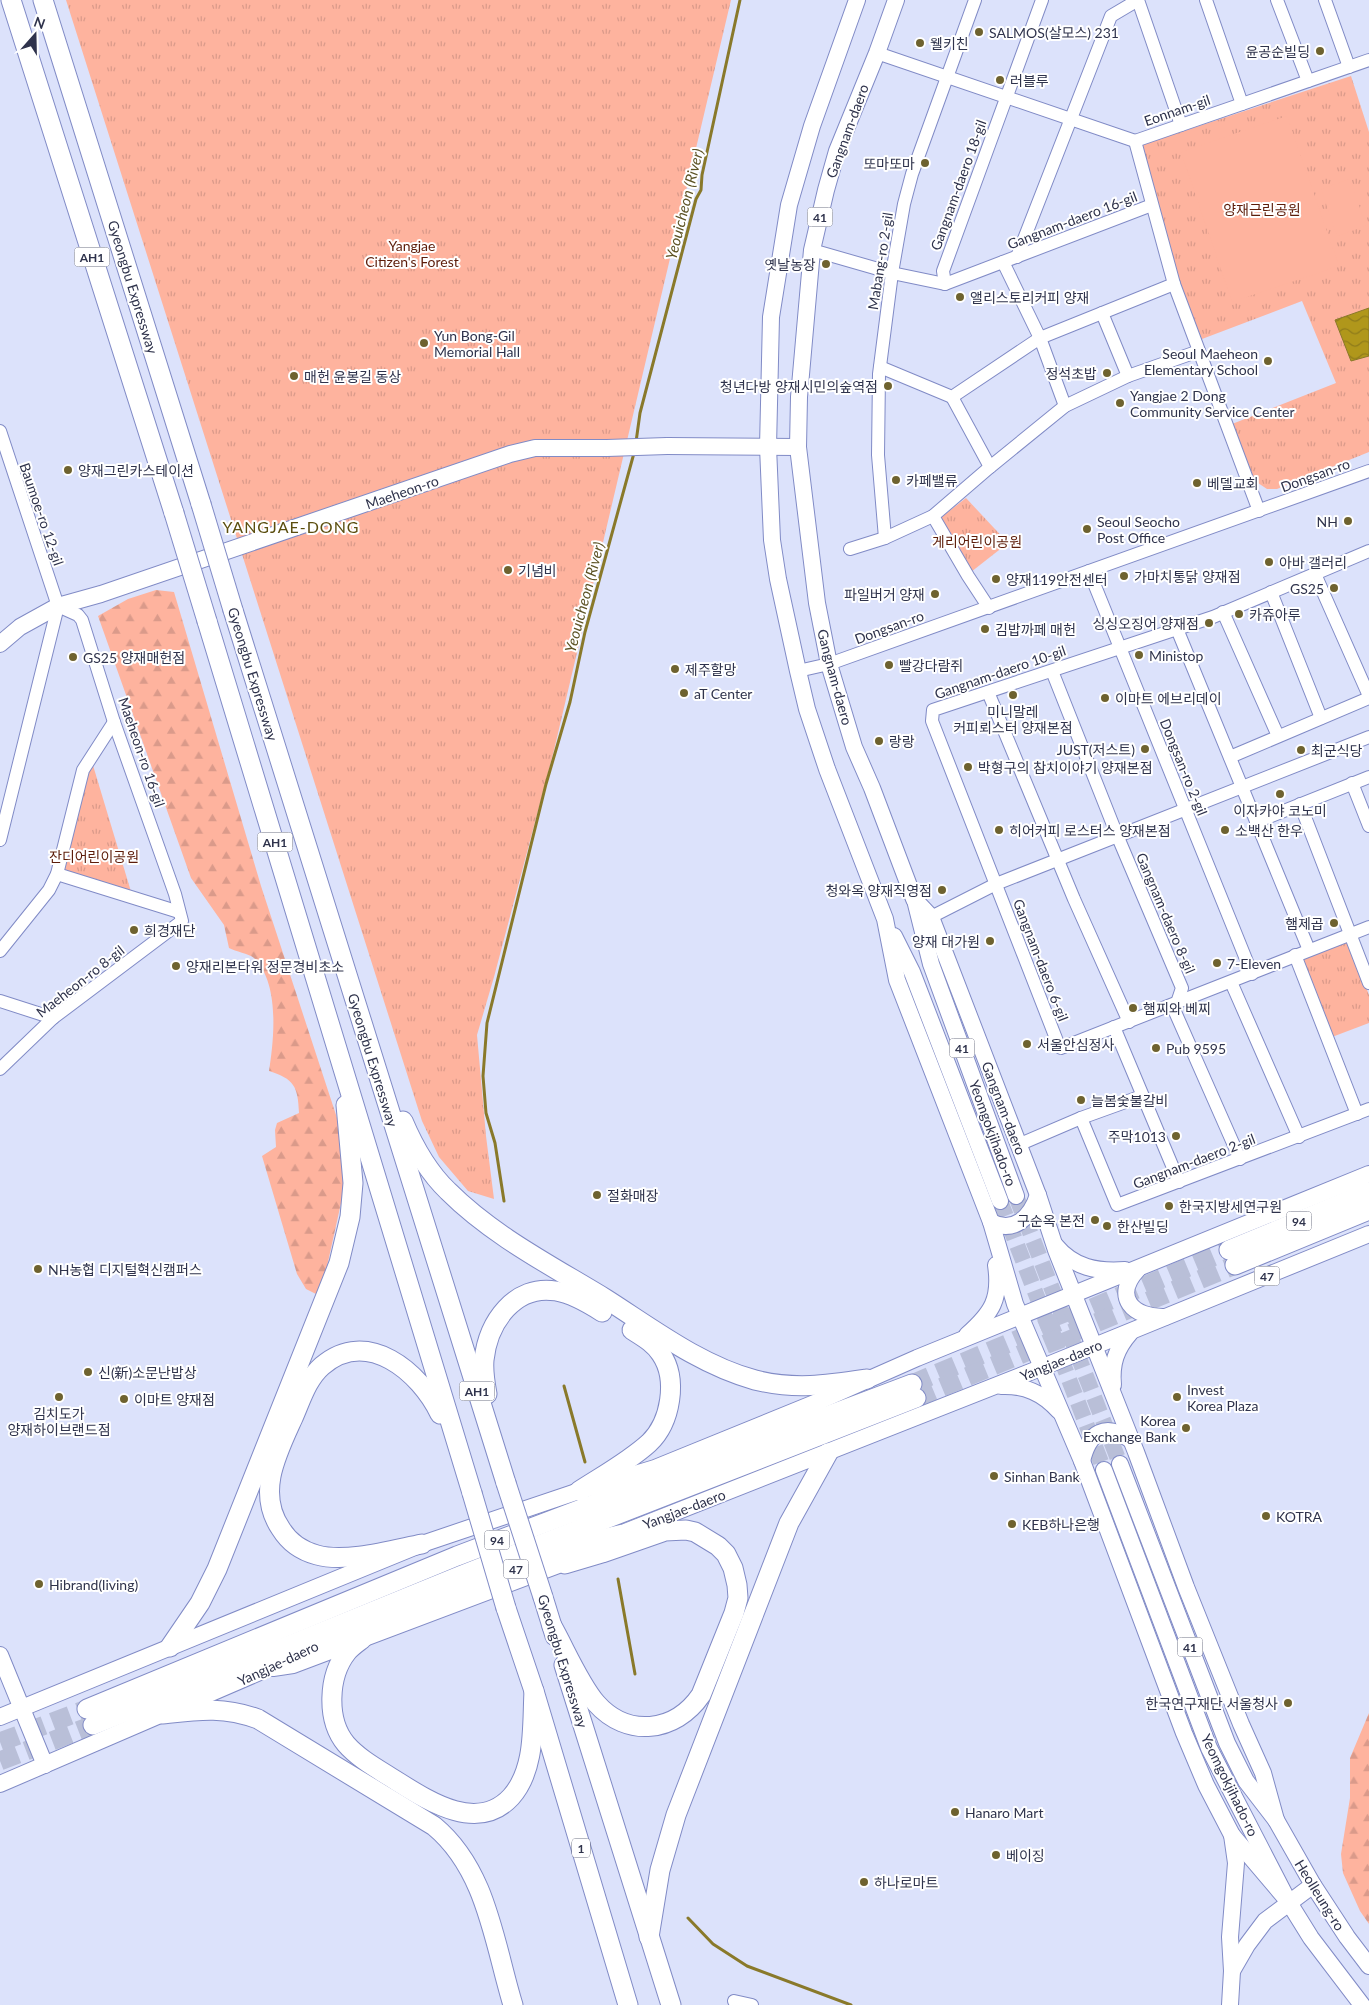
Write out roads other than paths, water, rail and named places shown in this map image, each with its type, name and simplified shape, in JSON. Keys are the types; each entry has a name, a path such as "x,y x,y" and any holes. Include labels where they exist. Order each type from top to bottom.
{"highway":[{"name":"Gyeongbu Expressway","path":"11,0 174,513 628,2005"},
{"name":"Gyeongbu Expressway","path":"44,0 369,1047 671,2005"},
{"path":"369,1047 421,1158 440,1183 504,1236 702,1359 734,1373 770,1383 801,1387 867,1379"},
{"path":"170,1647 200,1603 217,1569 341,1257 350,1217 353,1183 342,1064"},
{"name":"94","path":"1369,1192 1232,1258 1369,1210"},
{"path":"496,1452 484,1378 484,1362 487,1345 497,1318 514,1301 532,1293 556,1291 580,1299 652,1343 665,1362 670,1379 666,1415 650,1442 579,1491"},
{"path":"422,1544 340,1558 330,1558 318,1556 298,1547 282,1531 271,1512 269,1486 280,1446 309,1382 321,1366 339,1355 360,1351 389,1358 413,1376 429,1395 461,1461"},
{"name":"Yangjae-daero","path":"90,1717 457,1556 914,1391"},
{"path":"649,1937 660,1870 673,1822 788,1523 828,1453"},
{"path":"552,1626 588,1693 597,1704 614,1717 627,1723 646,1727 656,1726 680,1716 701,1695 737,1603 736,1579 728,1558 709,1539 690,1530 666,1531 565,1564"},
{"path":"362,1640 347,1652 339,1668 333,1688 333,1718 340,1735 352,1750 376,1768 432,1802 448,1809 472,1813 488,1810 501,1805 515,1791 525,1772 529,1756 534,1691"},
{"path":"162,1714 210,1709 230,1711 258,1719 434,1826 458,1850 477,1884 512,2005"}],"main road":[{"name":"41","path":"857,0 812,126 789,205 782,239 771,317 768,447 772,540 778,579 807,709 827,768 885,919"},
{"name":"Gangnam-daero","path":"896,0 877,53 837,151 812,250 799,397 798,447 818,603 829,664 854,747 872,788 914,899 931,917 1038,1196 1073,1295 1131,1440 1186,1587 1241,1724 1263,1773 1276,1820"},
{"name":"Maeheon-ro","path":"0,644 20,627 58,606 101,594 510,454 535,448 798,447"},
{"name":"Yeomgokjihado-ro","path":"914,899 931,964 1016,1196"},
{"name":"Yeomgokjihado-ro","path":"885,919 912,972 1000,1201"},
{"path":"885,919 897,980 991,1222 1015,1304 1082,1461 1184,1733 1206,1785 1232,1835 1288,1902"},
{"path":"0,1718 422,1544 579,1491 656,1468 822,1400 867,1379 1369,1174"},
{"path":"991,1222 1005,1226 1022,1222 1030,1213 1038,1196"},
{"path":"939,1350 958,1342 973,1329 989,1312 997,1297 998,1277 991,1222"},
{"name":"Yangjae-daero","path":"0,1784 269,1668 291,1653 600,1538 625,1532 1043,1368 1369,1234"},
{"path":"1054,1244 1068,1258 1087,1268 1109,1271 1138,1269"},
{"path":"1138,1269 1126,1290 1125,1296 1129,1305 1147,1315 1166,1318"},
{"path":"1115,1400 1112,1380 1113,1362 1121,1344 1130,1332"},
{"path":"992,1387 1014,1386 1032,1390 1050,1402 1065,1418"},
{"path":"1082,1461 1090,1441 1100,1432 1112,1431 1131,1440"},
{"name":"Yeomgokjihado-ro","path":"1120,1464 1227,1743 1246,1782 1276,1820"},
{"name":"Yeomgokjihado-ro","path":"1104,1470 1209,1748 1288,1902"},
{"path":"269,1668 293,1665 565,1564 602,1546 625,1532"},
{"path":"0,1655 45,1765"},
{"name":"Heolleung-ro","path":"1276,1820 1313,1885 1346,1937 1369,1966"},
{"path":"1230,2005 1232,1971 1230,1937 1236,1863 1232,1835"},
{"path":"1232,1971 1247,1945 1265,1920 1313,1885"},
{"name":"41","path":"1288,1902 1311,1938 1362,2005"}],"street":[{"name":"Mabang-ro 2-gil","path":"884,538 878,455 880,367 892,274 904,204 912,174 975,0"},
{"name":"Gangnam-daero 18-gil","path":"945,284 943,271 1042,0"},
{"path":"1017,257 1111,16 1138,0 1181,125"},
{"path":"1206,0 1242,104"},
{"path":"1277,0 1308,81"},
{"path":"1325,0 1349,67"},
{"path":"877,53 1135,141"},
{"name":"Eonnam-gil","path":"1259,511 1174,284 1135,141 1369,60"},
{"name":"Gangnam-daero 16-gil","path":"945,284 1152,205"},
{"path":"812,250 892,274 945,284"},
{"name":"Gangnam-daero 16-gil","path":"1003,262 1040,338 1065,406"},
{"path":"952,397 1040,338 1174,284"},
{"path":"1102,312 1128,376"},
{"path":"850,549 884,538 933,516 1065,406 1128,376 1199,351"},
{"path":"880,367 952,397 990,467"},
{"name":"Baumoe-ro 12-gil","path":"0,431 58,606"},
{"name":"Dongsan-ro","path":"798,671 829,664 989,608 1369,471"},
{"path":"933,516 989,608"},
{"name":"Gangnam-daero 10-gil","path":"996,884 932,721 933,710 1120,646 1177,629 1369,552"},
{"name":"Dongsan-ro 2-gil","path":"1089,571 1252,974"},
{"path":"1230,757 1369,697 1315,574"},
{"path":"1271,592 1322,718"},
{"path":"0,840 58,606"},
{"name":"Maeheon-ro 16-gil","path":"58,606 78,615 82,620 114,722 176,894 181,917"},
{"path":"1223,612 1278,736"},
{"path":"1177,629 1309,950"},
{"name":"Gangnam-daero 8-gil","path":"1052,670 1117,835 1182,988 1175,1004"},
{"path":"988,692 1057,859 1129,1022"},
{"path":"0,951 6,935 50,890 57,874 83,770 114,722"},
{"path":"931,917 996,884 1369,737"},
{"path":"1256,822 1369,776"},
{"path":"1352,784 1369,826"},
{"path":"1300,804 1349,935 1369,982"},
{"path":"57,874 181,917"},
{"name":"Gangnam-daero 6-gil","path":"996,884 1056,1041 1061,1048 1369,927"},
{"name":"Maeheon-ro 8-gil","path":"0,1069 53,1018 181,917"},
{"path":"1295,955 1357,1114"},
{"path":"1230,982 1299,1137"},
{"path":"0,1001 53,1018"},
{"path":"1175,1004 1240,1159"},
{"path":"1114,1027 1179,1182"},
{"path":"1018,1145 1081,1118 1142,1096"},
{"name":"Gangnam-daero 2-gil","path":"1081,1118 1117,1206 1369,1109"},
{"path":"734,2001 752,2005"}],"water":[{"path":"1369,308 1369,356 1351,361 1335,320"}],"waterway":[{"name":"Yeouicheon (River)","path":"636,442 640,413 696,199 701,190 702,175 740,0"},
{"name":"Yeouicheon (River)","path":"504,1201 495,1143 486,1113 483,1076 487,1023 546,784 570,702 585,632 634,453"},
{"name":"Yeouicheon (River)","path":"564,1386 585,1462"},
{"name":"Yeouicheon (River)","path":"618,1579 635,1674"},
{"name":"Yeouicheon (River)","path":"688,1918 713,1944 747,1966 851,2005"}],"tunnel":[{"path":"1016,1196 1120,1464"},
{"path":"1000,1201 1104,1470"},
{"path":"912,1384 1229,1250"},
{"path":"916,1398 1235,1265"},
{"path":"0,1742 87,1709"},
{"path":"0,1761 93,1725"}],"place":[{"name":"SALMOS(살모스) 231","path":"979,32"},
{"name":"웰키친","path":"920,43"},
{"name":"윤공순빌딩","path":"1320,51"},
{"name":"러블루","path":"1000,80"},
{"name":"또마또마","path":"925,163"},
{"name":"옛날농장","path":"826,264"},
{"name":"앨리스토리커피 양재","path":"960,297"},
{"name":"Yun Bong-Gil Memorial Hall","path":"424,343"},
{"name":"Seoul Maeheon Elementary School","path":"1268,361"},
{"name":"정석초밥","path":"1107,373"},
{"name":"매헌 윤봉길 동상","path":"294,376"},
{"name":"청년다방 양재시민의숲역점","path":"888,386"},
{"name":"Yangjae 2 Dong Community Service Center","path":"1120,403"},
{"name":"양재그린카스테이션","path":"68,470"},
{"name":"카페밸류","path":"896,480"},
{"name":"베델교회","path":"1197,483"},
{"name":"NH","path":"1348,521"},
{"name":"Seoul Seocho Post Office","path":"1087,529"},
{"name":"아바 갤러리","path":"1269,562"},
{"name":"기념비","path":"508,570"},
{"name":"가마치통닭 양재점","path":"1124,576"},
{"name":"양재119안전센터","path":"996,579"},
{"name":"GS25","path":"1334,588"},
{"name":"파일버거 양재","path":"935,594"},
{"name":"카쥬아루","path":"1239,614"},
{"name":"싱싱오징어 양재점","path":"1209,623"},
{"name":"김밥까페 매헌","path":"985,629"},
{"name":"Ministop","path":"1139,655"},
{"name":"GS25 양재매헌점","path":"73,657"},
{"name":"빨강다람쥐","path":"889,665"},
{"name":"제주할망","path":"675,669"},
{"name":"aT Center","path":"684,693"},
{"name":"미니말레 커피뢰스터 양재본점","path":"1013,695"},
{"name":"이마트 에브리데이","path":"1105,698"},
{"name":"랑랑","path":"879,741"},
{"name":"JUST(저스트)","path":"1145,749"},
{"name":"최군식당","path":"1301,750"},
{"name":"박형구의 참치이야기 양재본점","path":"968,767"},
{"name":"이자카야 코노미","path":"1280,794"},
{"name":"히어커피 로스터스 양재본점","path":"999,830"},
{"name":"소백산 한우","path":"1225,830"},
{"name":"청와옥 양재직영점","path":"942,890"},
{"name":"햄제곱","path":"1334,923"},
{"name":"희경재단","path":"134,930"},
{"name":"양재 대가원","path":"990,941"},
{"name":"7-Eleven","path":"1217,963"},
{"name":"양재리본타워 정문경비초소","path":"176,966"},
{"name":"햄찌와 베찌","path":"1133,1008"},
{"name":"서울안심정사","path":"1027,1044"},
{"name":"Pub 9595","path":"1156,1048"},
{"name":"늘봄숯불갈비","path":"1081,1100"},
{"name":"주막1013","path":"1176,1136"},
{"name":"절화매장","path":"597,1195"},
{"name":"한국지방세연구원","path":"1169,1206"},
{"name":"구순옥 본전","path":"1095,1220"},
{"name":"한산빌딩","path":"1107,1226"},
{"name":"NH농협 디지털혁신캠퍼스","path":"38,1269"},
{"name":"신(新)소문난밥상","path":"88,1372"},
{"name":"김치도가 양재하이브랜드점","path":"59,1397"},
{"name":"Invest Korea Plaza","path":"1177,1397"},
{"name":"이마트 양재점","path":"124,1399"},
{"name":"Korea Exchange Bank","path":"1186,1428"},
{"name":"Sinhan Bank","path":"994,1476"},
{"name":"KOTRA","path":"1266,1516"},
{"name":"KEB하나은행","path":"1012,1524"},
{"name":"Hibrand(living)","path":"39,1584"},
{"name":"한국연구재단 서울청사","path":"1288,1703"},
{"name":"Hanaro Mart","path":"955,1812"},
{"name":"베이징","path":"996,1855"},
{"name":"하나로마트","path":"864,1882"}],"district":[{"name":"YANGJAE-DONG","path":"291,526"}],"park label":[{"name":"양재근린공원","path":"1262,209"},
{"name":"Yangjae Citizen's Forest","path":"412,254"},
{"name":"게리어린이공원","path":"977,541"},
{"name":"잔디어린이공원","path":"94,856"}]}
